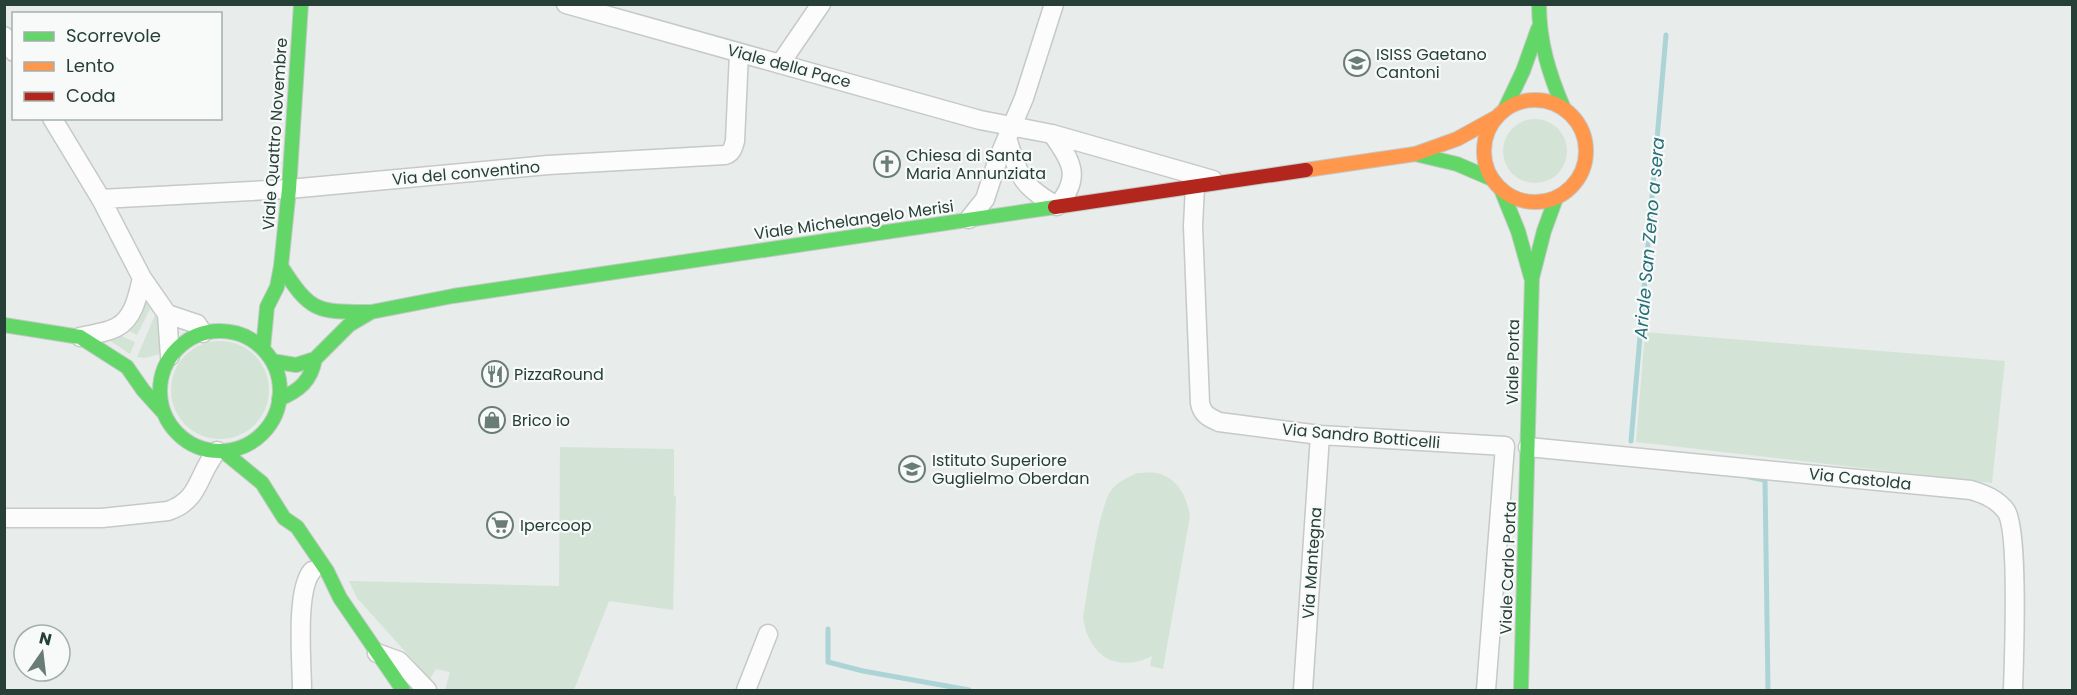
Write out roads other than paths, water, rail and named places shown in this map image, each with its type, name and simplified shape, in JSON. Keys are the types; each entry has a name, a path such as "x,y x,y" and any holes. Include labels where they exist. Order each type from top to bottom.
{"main road":[{"name":"Viale Quattro Novembre","path":"280,266 289,189 302,4"},
{"path":"1496,184 1513,197 1527,202 1542,202 1556,198 1569,190 1579,178 1585,163 1587,148 1583,133 1575,119 1564,108 1548,73 1538,29 1539,4"},
{"path":"1532,278 1518,231 1486,166 1484,153 1485,139 1490,127 1501,113 1523,71 1538,29"},
{"path":"1501,113 1519,102 1534,100 1550,102 1564,108"},
{"name":"Viale Michelangelo Merisi","path":"279,399 297,393 313,373 315,359 349,325 371,312 453,296 1415,154 1457,139 1501,113"},
{"name":"Viale Michelangelo Merisi","path":"1415,154 1457,164 1496,184"},
{"path":"1532,278 1544,231 1556,198"},
{"path":"263,348 267,307 277,287 280,266"},
{"path":"280,266 298,294 308,304 319,310 371,312"},
{"name":"Viale Porta","path":"1527,447 1532,278"},
{"path":"162,411 159,390 166,363 184,342 202,333 240,324 267,307"},
{"path":"4,326 80,337 127,367 142,390 162,411 183,439 202,449 220,451 237,449 260,436 273,419 279,399 278,373 272,361 240,324"},
{"path":"272,361 296,365 315,359"},
{"path":"127,367 166,363"},
{"path":"260,436 262,483"},
{"name":"Viale Carlo Porta","path":"1521,690 1527,447"},
{"path":"220,451 262,483 284,518 300,531 327,571 340,598 403,690"},
{"path":"284,518 285,532 312,571 329,595 340,598"}],"street":[{"name":"Viale della Pace","path":"566,4 980,120 1010,132 1052,134 1218,182"},
{"path":"780,64 820,4"},
{"path":"969,219 985,199 1024,98 1054,4"},
{"path":"4,36 12,49"},
{"name":"Via del conventino","path":"101,199 289,189 548,165 730,153 735,141 739,52"},
{"path":"53,120 101,199 142,278 167,314 166,363"},
{"path":"1010,132 1022,179 1036,195 1057,206 1069,193 1072,176 1065,151 1052,134"},
{"name":"Via Sandro Botticelli","path":"1195,186 1193,226 1201,411 1208,417 1219,422 1320,435 1504,446 1486,690"},
{"path":"80,337 116,328 125,321 133,309 142,278"},
{"path":"167,314 196,324 202,333"},
{"name":"Via Mantegna","path":"1303,690 1320,435"},
{"name":"Via Castolda","path":"1527,447 1971,490 1993,498 2007,512 2012,530 2013,690"},
{"path":"4,518 102,518 168,511 179,507 196,490 208,461 220,451"},
{"path":"302,690 302,594 312,571"},
{"path":"746,690 768,634"},
{"path":"377,653 399,661 427,690"}],"waterway":[{"name":"Ariale San Zeno a sera","path":"1631,441 1666,35"},
{"name":"Ariale San Zeno a sera","path":"1749,477 1765,480 1768,690"},
{"path":"828,629 828,662 863,671 969,690"}],"place":[{"name":"ISISS Gaetano Cantoni","path":"1357,63"},
{"name":"Chiesa di Santa Maria Annunziata","path":"887,164"},
{"name":"PizzaRound","path":"495,374"},
{"name":"Brico io","path":"492,420"},
{"name":"Istituto Superiore Guglielmo Oberdan","path":"912,469"},
{"name":"Ipercoop","path":"500,525"}]}
